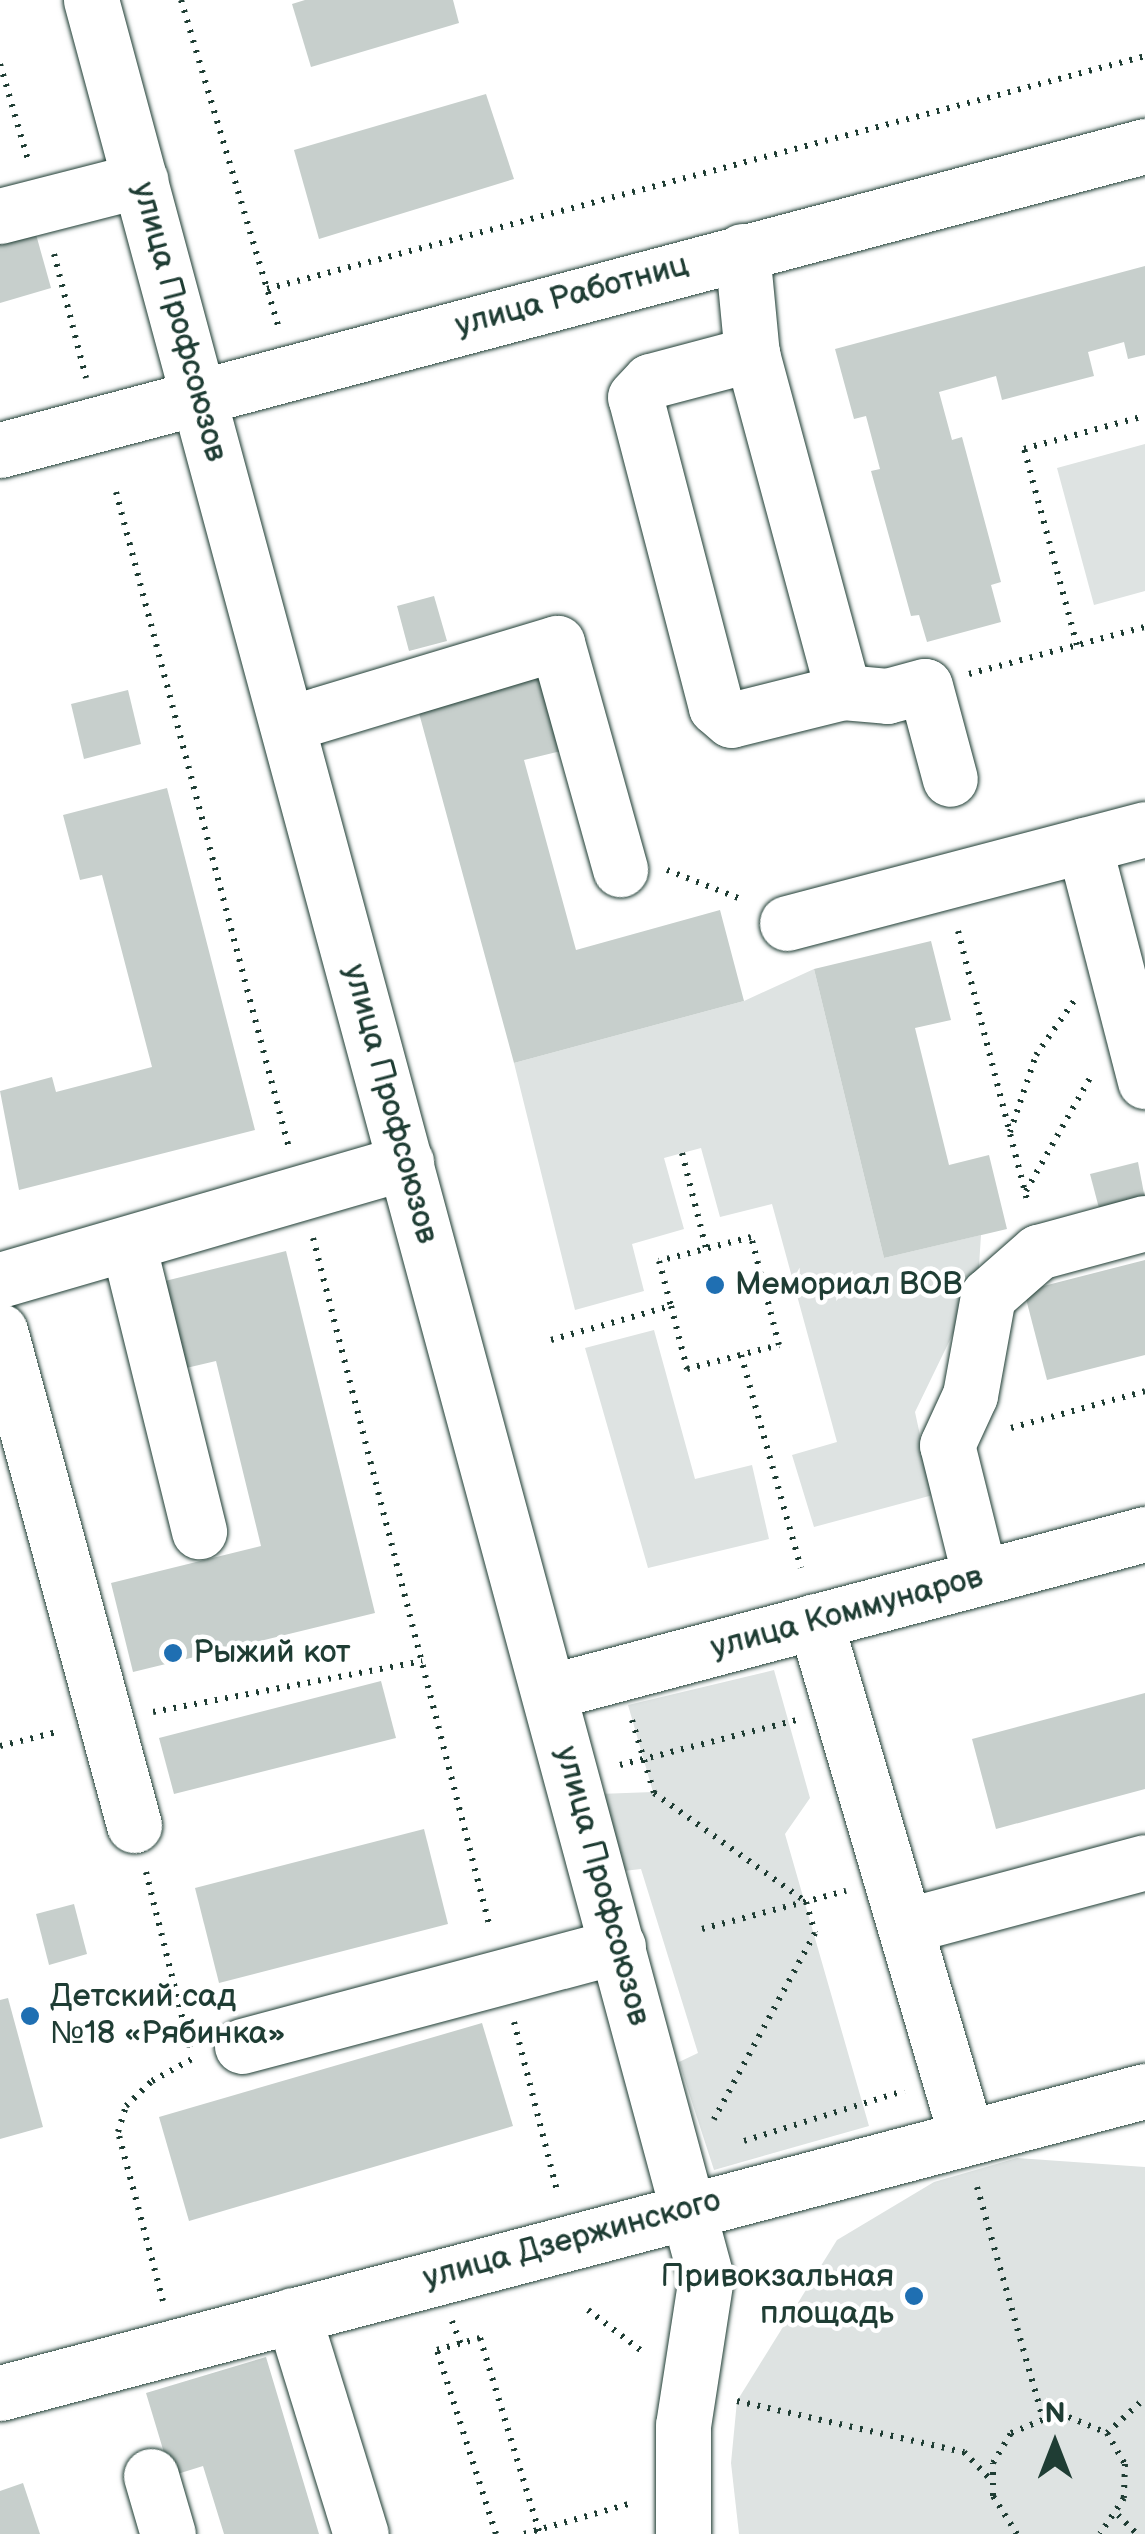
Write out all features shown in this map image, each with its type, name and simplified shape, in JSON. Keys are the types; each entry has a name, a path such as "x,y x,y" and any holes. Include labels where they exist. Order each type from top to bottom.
{"street":[{"name":"улица Профсоюзов","path":"92,0 689,2208"},
{"name":"улица Работниц","path":"0,450 198,394 1145,146"},
{"path":"0,216 140,180"},
{"path":"742,251 752,354 843,692"},
{"path":"752,354 638,390 634,405 720,713 738,720 843,692 886,696 925,686 950,779"},
{"path":"288,724 557,643 620,869"},
{"path":"786,923 1145,829"},
{"path":"1084,845 1112,954 1132,1069"},
{"path":"0,1280 406,1162"},
{"path":"980,1577 948,1445 970,1396 988,1296 1038,1252 1145,1223"},
{"path":"128,1244 199,1531"},
{"path":"0,1331 19,1482 106,1720 134,1825"},
{"name":"улица Коммунаров","path":"549,1692 1145,1534"},
{"path":"815,1621 950,2077 969,2154"},
{"path":"898,1903 1145,1862"},
{"path":"217,2053 618,1946"},
{"name":"улица Дзержинского","path":"0,2393 689,2208 969,2154 1145,2090"},
{"path":"683,2534 683,2425 706,2277 689,2208"},
{"path":"293,2315 361,2534"},
{"path":"151,2476 168,2534"}],"path":[{"path":"181,0 281,334"},
{"path":"267,289 1145,56"},
{"path":"1077,645 1024,449 1145,416"},
{"path":"116,492 301,1192 559,2198"},
{"path":"925,686 1145,627"},
{"path":"620,869 667,870 786,923"},
{"path":"945,881 1038,1252"},
{"path":"1010,1132 1036,1055 1112,954"},
{"path":"1025,1192 1132,1069"},
{"path":"682,1152 706,1248"},
{"path":"751,1237 779,1345 687,1369 659,1261 706,1248 751,1237"},
{"path":"551,1340 671,1306"},
{"path":"741,1356 800,1568"},
{"path":"948,1445 1145,1392"},
{"path":"0,1746 106,1720 422,1661"},
{"path":"618,1673 654,1793 806,1902 814,1932 704,2138"},
{"path":"610,1768 841,1708"},
{"path":"134,1825 217,2053 139,2094 126,2106 118,2132 164,2305"},
{"path":"702,1930 806,1902 898,1903"},
{"path":"731,2144 950,2077"},
{"path":"969,2154 1042,2415"},
{"path":"496,2534 438,2350 480,2338 539,2532"},
{"path":"1107,2432 1145,2398"},
{"path":"737,2401 964,2452 991,2480"},
{"path":"1017,2534 998,2511 991,2480 1000,2446 1042,2415 1076,2415 1107,2432 1127,2481 1118,2515 1100,2534"},
{"path":"524,2534 632,2503"},
{"path":"1118,2515 1137,2534"}],"shaded area":[{"path":"1145,444 1145,591 1094,605 1057,468"},
{"path":"814,969 884,1258 981,1235 978,1282 915,1412 933,1495 814,1527 792,1455 837,1442 772,1204 720,1217 701,1148 664,1158 684,1229 632,1244 644,1291 575,1310 514,1063 744,1001"},
{"path":"654,1330 695,1479 752,1465 769,1539 648,1568 585,1348"},
{"path":"774,1670 810,1798 785,1834 869,2126 714,2170 679,2062 698,2053 641,1869 615,1872 599,1794 653,1792 628,1705"},
{"name":"Привокзальная площадь","path":"1017,2158 1145,2167 1145,2534 739,2534 731,2463 737,2401 837,2240 934,2182"}],"building":[{"path":"305,0 453,0 459,23 311,67 292,4"},
{"path":"486,94 514,179 319,239 294,150"},
{"path":"32,220 51,288 0,303 0,229"},
{"path":"1145,266 1145,355 1128,359 1124,342 1088,352 1094,376 1002,400 996,376 939,392 952,440 962,437 1001,582 991,585 1001,622 927,642 919,615 911,616 871,471 880,469 866,416 854,419 835,349"},
{"path":"434,596 447,641 409,651 397,606"},
{"path":"539,669 561,751 524,760 576,950 720,910 744,1001 514,1063 416,702"},
{"path":"128,690 141,744 84,759 71,704"},
{"path":"167,788 255,1130 19,1190 0,1091 52,1077 56,1092 152,1067 102,875 80,880 63,815"},
{"path":"931,941 951,1020 915,1028 949,1165 989,1155 1007,1229 884,1258 814,969"},
{"path":"1138,1162 1145,1199 1100,1212 1090,1174"},
{"path":"286,1251 375,1613 133,1672 111,1583 261,1546 216,1361 182,1369 161,1282"},
{"path":"1145,1260 1145,1355 1047,1380 1024,1291"},
{"path":"381,1681 396,1738 174,1794 159,1738"},
{"path":"1145,1693 1145,1789 996,1829 972,1739"},
{"path":"424,1829 448,1924 219,1983 195,1888"},
{"path":"74,1904 87,1954 49,1965 36,1914"},
{"path":"8,1998 43,2127 0,2139 0,2000"},
{"path":"482,2023 513,2126 189,2221 159,2117"},
{"path":"266,2357 319,2534 224,2534 203,2466 171,2476 146,2393"},
{"path":"23,2483 40,2534 0,2534 0,2491"}],"place":[{"name":"Мемориал ВОВ","path":"715,1285"},
{"name":"Рыжий кот","path":"173,1653"},
{"name":"Детский сад №18 «Рябинка»","path":"30,2016"},
{"name":"Привокзальная площадь","path":"914,2296"}]}
